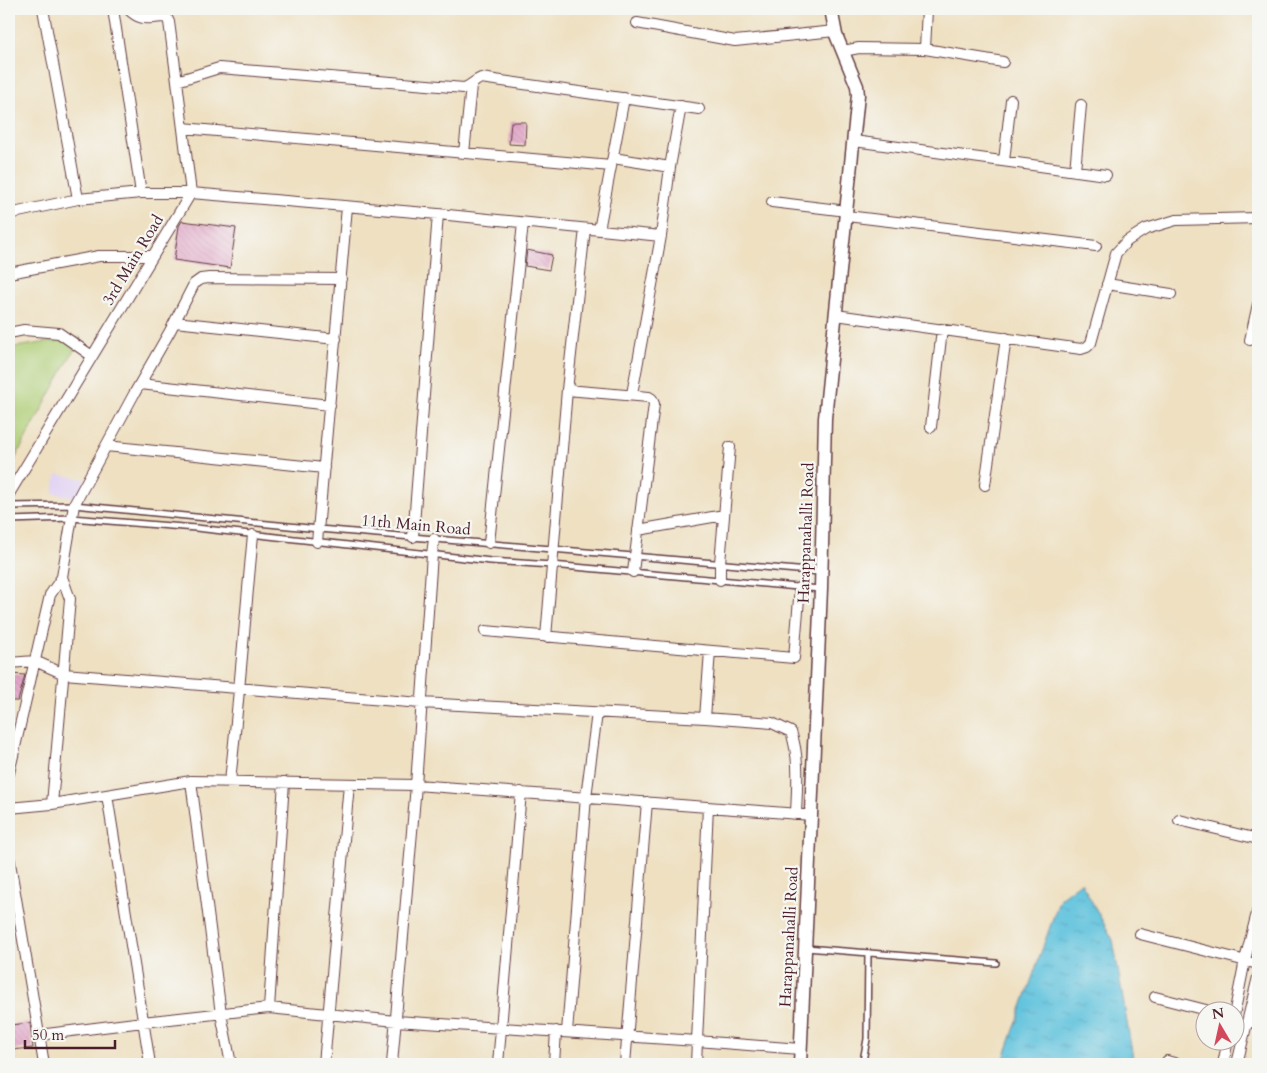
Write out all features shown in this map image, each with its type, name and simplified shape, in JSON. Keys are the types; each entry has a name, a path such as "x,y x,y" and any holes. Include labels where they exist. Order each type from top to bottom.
{"street":[{"path":"43,9 78,199"},
{"path":"113,9 141,193"},
{"path":"128,9 135,16 141,18 164,17 169,22 191,193"},
{"name":"Harappanahalli Road","path":"800,1064 821,589 825,418 858,101 857,86 835,31 831,9"},
{"path":"925,49 927,9"},
{"path":"637,23 735,41 835,31"},
{"path":"843,51 859,48 925,49 1003,62"},
{"path":"177,81 219,68 464,88 481,78 699,108"},
{"path":"464,153 470,86"},
{"path":"599,230 624,98"},
{"path":"1004,161 1011,100"},
{"path":"1075,171 1080,105"},
{"path":"632,394 661,236 670,167 681,106"},
{"path":"183,128 464,153 670,167"},
{"path":"854,141 1106,175"},
{"path":"9,214 78,199 141,193 191,193 438,214 661,236"},
{"name":"3rd Main Road","path":"9,494 191,193"},
{"path":"772,202 847,214 1096,246"},
{"path":"317,542 347,207"},
{"path":"413,537 438,214"},
{"path":"836,315 1081,349 1087,348 1091,344 1116,253 1128,241 1146,229 1176,220 1258,218"},
{"path":"489,543 523,223"},
{"path":"546,637 567,390 585,229"},
{"path":"9,272 100,256 153,256"},
{"path":"9,773 13,734 35,661 50,595 62,577 74,505 194,284 201,279 341,280"},
{"path":"1108,284 1171,294"},
{"path":"1250,340 1258,304"},
{"path":"175,322 336,339"},
{"path":"931,427 942,329"},
{"path":"9,333 24,330 59,333 92,356"},
{"path":"985,485 1006,338"},
{"path":"140,384 330,405"},
{"path":"567,390 632,394 650,397 654,404 633,572"},
{"path":"106,446 324,468"},
{"path":"720,580 730,447"},
{"path":"638,530 724,516"},
{"path":"230,781 253,535"},
{"path":"392,1064 416,785 434,539"},
{"path":"52,804 70,599 62,577"},
{"path":"485,631 794,658 800,587"},
{"path":"704,718 710,651"},
{"path":"9,663 35,661 64,674 421,703 772,723 791,732 796,745 798,765 796,814"},
{"path":"567,1032 586,797 597,712"},
{"path":"9,808 52,804 191,781 230,781 416,785 812,815"},
{"path":"191,781 221,1014 231,1064"},
{"path":"269,1008 284,782"},
{"path":"324,1064 349,784"},
{"path":"498,1064 521,792"},
{"path":"106,795 150,1064"},
{"path":"625,1064 647,802"},
{"path":"696,1064 708,807"},
{"path":"1180,820 1258,839"},
{"path":"9,857 44,1064"},
{"path":"1237,1000 1258,908"},
{"path":"1140,934 1258,964"},
{"path":"1237,1064 1253,1023 1258,976"},
{"path":"1155,997 1194,1007"},
{"path":"39,1035 269,1008 396,1021 800,1049"},
{"path":"554,1064 556,1031"},
{"path":"1222,1064 1226,1050"},
{"path":"1167,1061 1178,1064"}],"lane":[{"name":"11th Main Road","path":"9,506 74,505 318,529 821,572"},
{"name":"11th Main Road","path":"9,520 71,518 196,528 491,561 821,589"},
{"path":"805,948 996,963"},
{"path":"861,1064 867,1039 868,953"}],"shaded area":[{"path":"57,474 85,479 81,498 53,493"}],"green space":[{"path":"81,337 9,470 9,348"}],"water":[{"path":"1081,882 1113,940 1134,1064 1002,1064 1060,898"}],"building":[{"path":"511,122 526,122 525,145 509,144"},
{"path":"182,221 236,228 230,268 174,260 179,226"},
{"path":"527,250 552,255 549,270 525,266"},
{"path":"9,674 25,675 18,701 9,701"},
{"path":"30,1023 33,1048 9,1050 9,1025"}]}
